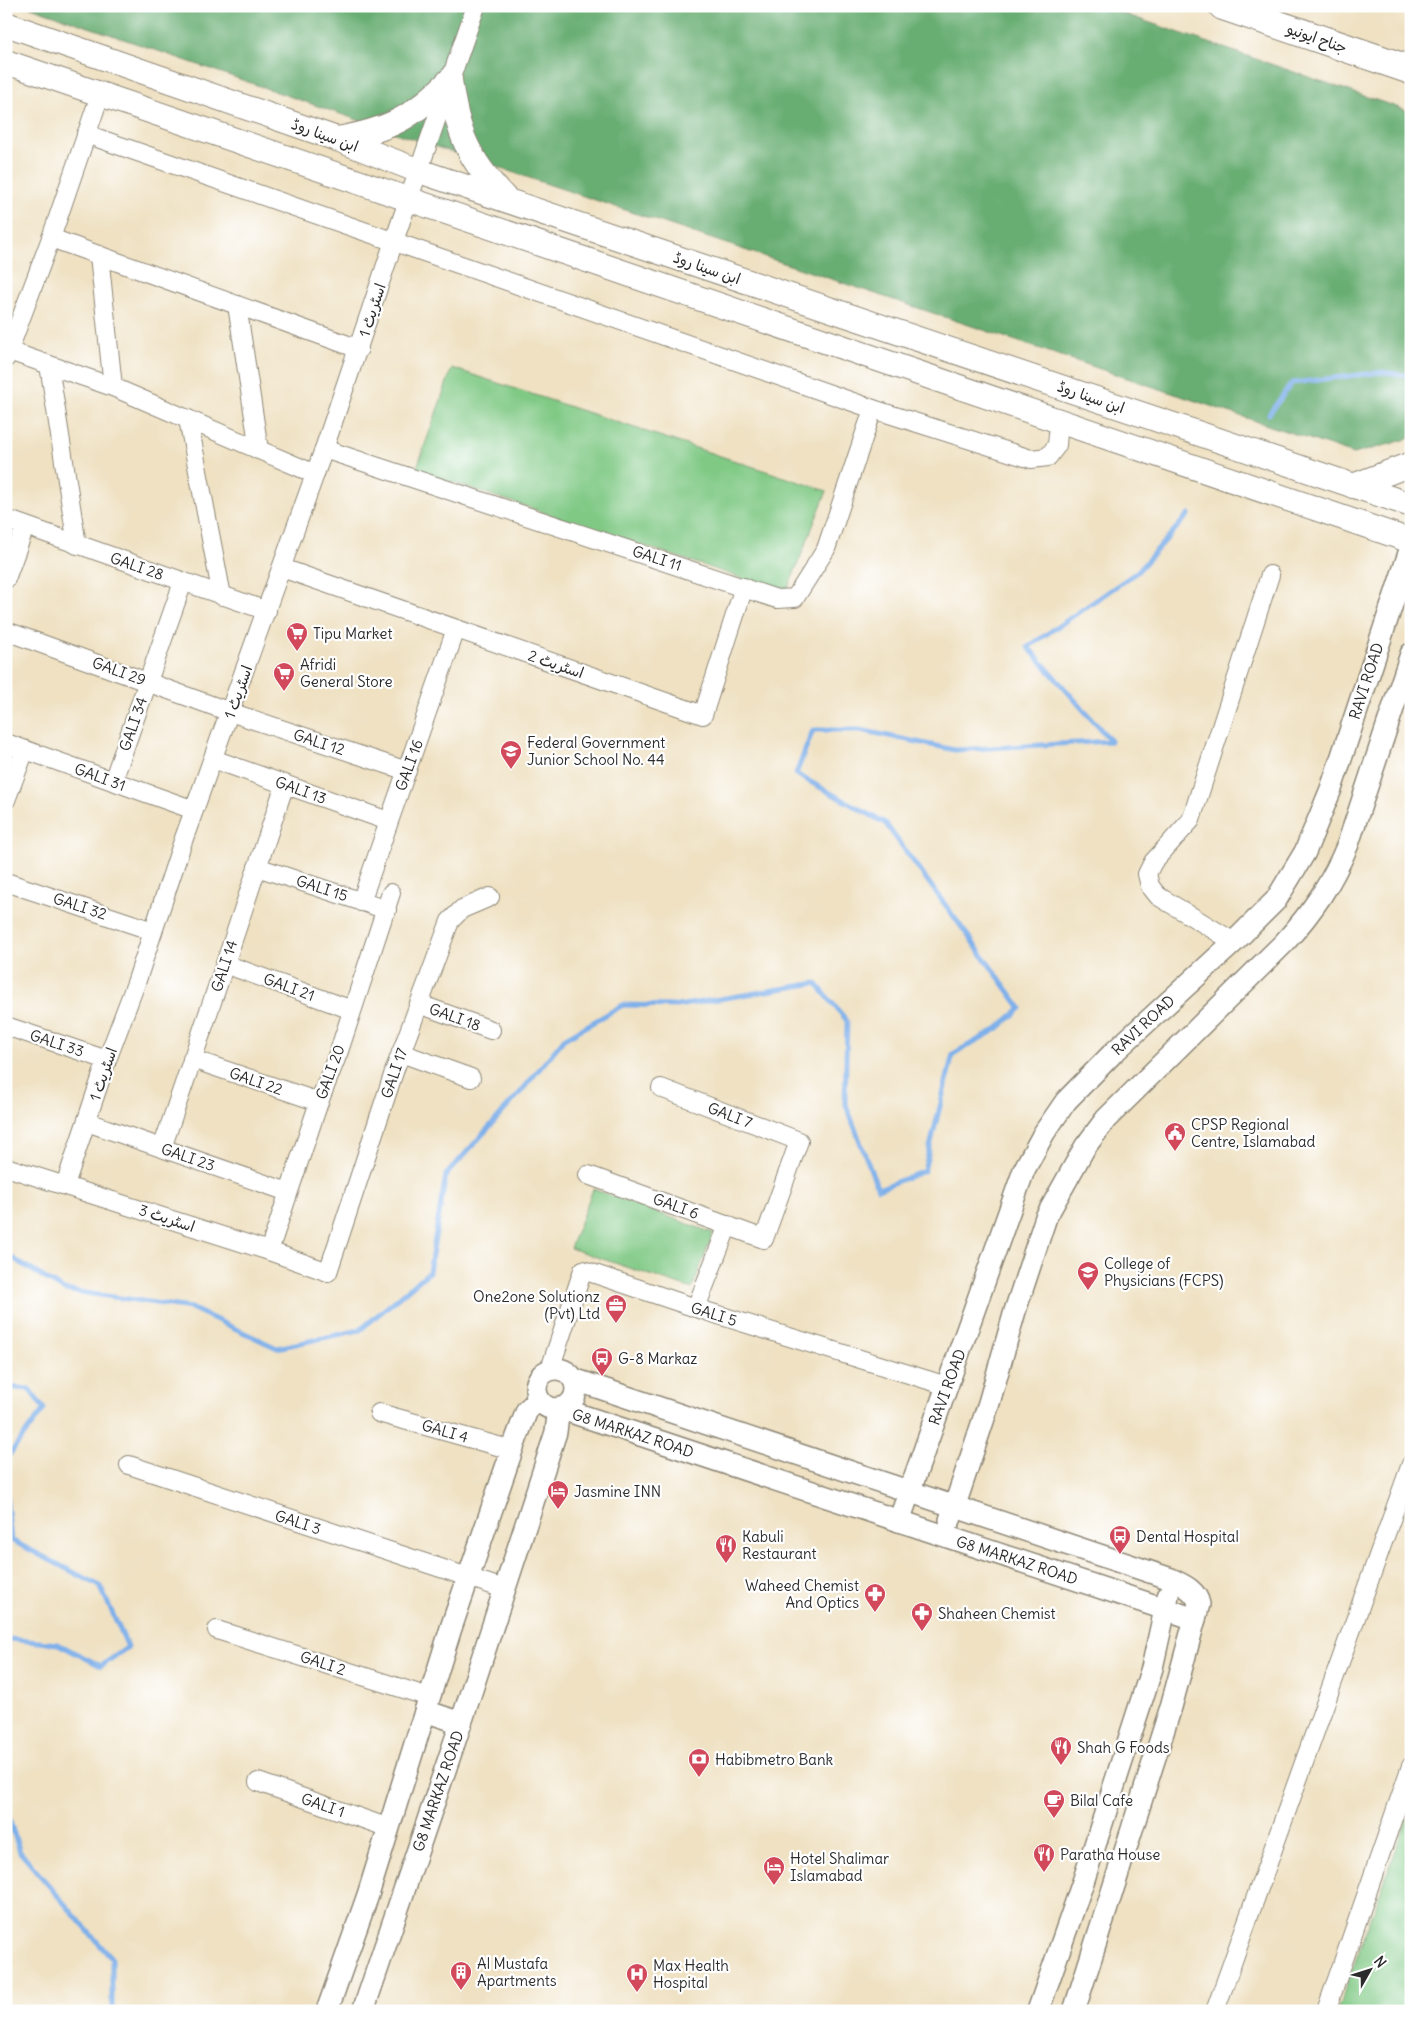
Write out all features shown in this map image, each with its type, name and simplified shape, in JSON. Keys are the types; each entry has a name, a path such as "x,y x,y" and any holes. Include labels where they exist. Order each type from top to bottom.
{"main road":[{"name":"جناح ایونیو","path":"1223,6 1411,70"},
{"name":"ابن سینا روڈ","path":"6,24 337,139 419,171 1411,505"},
{"name":"ابن سینا روڈ","path":"6,62 1411,541"},
{"path":"337,139 370,133 400,121 427,103 450,80"},
{"path":"450,80 455,114 466,146 484,176 507,201"},
{"path":"1353,486 1411,464"}],"street":[{"name":"اسٹریٹ 1","path":"64,1185 136,983 194,810 267,611 359,349 394,241 476,6"},
{"path":"100,94 51,238 8,355 49,365 113,387 315,474"},
{"path":"86,134 873,409 1031,459 1048,457 1057,445 1059,422"},
{"path":"51,238 359,349"},
{"path":"99,255 113,387"},
{"path":"237,305 259,450"},
{"path":"49,365 77,545"},
{"name":"GALI 11","path":"324,449 778,599 795,598 826,549 873,409"},
{"path":"188,419 222,596"},
{"name":"GALI 28","path":"6,520 267,611"},
{"path":"6,579 25,527"},
{"name":"RAVI ROAD","path":"899,1521 1024,1170 1044,1132 1066,1101 1113,1053 1234,942 1276,900 1305,852 1331,790 1411,547"},
{"name":"اسٹریٹ 2","path":"282,568 703,715 744,587"},
{"path":"1234,942 1158,896 1150,886 1147,874 1153,862 1191,820 1270,575"},
{"name":"GALI 34","path":"113,781 183,582"},
{"name":"GALI 16","path":"361,902 456,629"},
{"name":"GALI 29","path":"6,631 230,712"},
{"path":"945,1536 989,1403 1015,1311 1046,1217 1085,1147 1106,1119 1284,943 1309,915 1321,898 1337,872 1348,844 1411,654"},
{"name":"GALI 12","path":"230,712 407,771"},
{"name":"GALI 31","path":"6,743 194,810"},
{"path":"6,800 24,750"},
{"name":"GALI 13","path":"213,759 388,821"},
{"name":"GALI 14","path":"162,1148 226,964 284,784"},
{"name":"GALI 15","path":"257,867 361,902 389,902"},
{"name":"GALI 32","path":"6,882 153,931"},
{"name":"GALI 17","path":"328,1272 401,1053 450,921 462,909 490,897"},
{"name":"GALI 20","path":"269,1251 389,902"},
{"name":"GALI 21","path":"226,964 352,1010"},
{"name":"GALI 18","path":"419,1004 491,1030"},
{"name":"GALI 33","path":"6,1026 108,1060"},
{"path":"401,1053 472,1078"},
{"name":"GALI 22","path":"192,1060 319,1102"},
{"name":"GALI 7","path":"661,1088 799,1141 764,1239"},
{"name":"GALI 23","path":"87,1122 288,1192"},
{"name":"اسٹریٹ 3","path":"6,1167 269,1251 328,1272"},
{"name":"GALI 6","path":"588,1174 764,1239"},
{"path":"696,1308 728,1225"},
{"name":"GALI 5","path":"550,1369 583,1270 696,1308 947,1386"},
{"path":"550,1369 563,1370 573,1379 575,1385 573,1397 565,1406 559,1408 547,1406 539,1399 536,1390 536,1383 539,1377 550,1369"},
{"name":"G8 MARKAZ ROAD","path":"573,1379 1171,1579 1186,1587 1196,1596 1199,1604 1171,1707 1074,2011"},
{"path":"327,2011 368,1895 468,1576 527,1410 539,1399"},
{"name":"G8 MARKAZ ROAD","path":"363,2011 461,1723 556,1432 559,1408 1195,1618"},
{"name":"GALI 4","path":"379,1413 512,1450"},
{"path":"1215,2011 1411,1464"},
{"name":"GALI 3","path":"129,1465 504,1589"},
{"path":"1038,2011 1084,1879 1152,1668 1171,1579"},
{"name":"GALI 2","path":"217,1630 427,1704"},
{"path":"427,1704 461,1723"},
{"path":"1326,2011 1411,1766"},
{"name":"GALI 1","path":"258,1782 389,1828"},
{"path":"1084,1879 1114,1889"},
{"path":"349,1949 380,1960"}],"green space":[{"path":"28,6 1101,6 1411,112 1411,438 1354,454 407,137"},
{"path":"452,368 827,491 786,593 416,470"},
{"path":"593,1189 713,1233 692,1289 570,1248"},
{"path":"1411,1809 1411,2011 1337,2011"}],"waterway":[{"path":"1269,414 1292,383 1382,372 1411,376"},
{"path":"6,1254 64,1290 191,1308 277,1348 360,1330 429,1272 446,1175 519,1094 564,1039 623,1005 677,1006 816,983 847,1021 845,1102 878,1189 924,1171 953,1054 997,1029 1021,1008 885,823 796,774 813,730 860,730 955,750 1111,741 1028,647 1137,572 1189,514"},
{"path":"6,1387 29,1389 44,1409 6,1459"},
{"path":"6,1495 11,1540 100,1586 128,1647 101,1666 58,1644 9,1639 6,1643"},
{"path":"6,1810 20,1852 112,1959 112,2011"}],"place":[{"name":"Tipu Market","path":"297,652"},
{"name":"Afridi General Store","path":"284,692"},
{"name":"Federal Government Junior School No. 44","path":"511,770"},
{"name":"CPSP Regional Centre, Islamabad","path":"1175,1152"},
{"name":"College of Physicians (FCPS)","path":"1088,1291"},
{"name":"One2one Solutionz (Pvt) Ltd","path":"616,1324"},
{"name":"G-8 Markaz","path":"602,1377"},
{"name":"Jasmine INN","path":"558,1510"},
{"name":"Dental Hospital","path":"1120,1555"},
{"name":"Kabuli Restaurant","path":"726,1564"},
{"name":"Waheed Chemist And Optics","path":"875,1613"},
{"name":"Shaheen Chemist","path":"922,1632"},
{"name":"Shah G Foods","path":"1061,1766"},
{"name":"Habibmetro Bank","path":"699,1778"},
{"name":"Bilal Cafe","path":"1054,1819"},
{"name":"Paratha House","path":"1044,1873"},
{"name":"Hotel Shalimar Islamabad","path":"774,1886"},
{"name":"Al Mustafa Apartments","path":"461,1991"},
{"name":"Max Health Hospital","path":"637,1993"}]}
